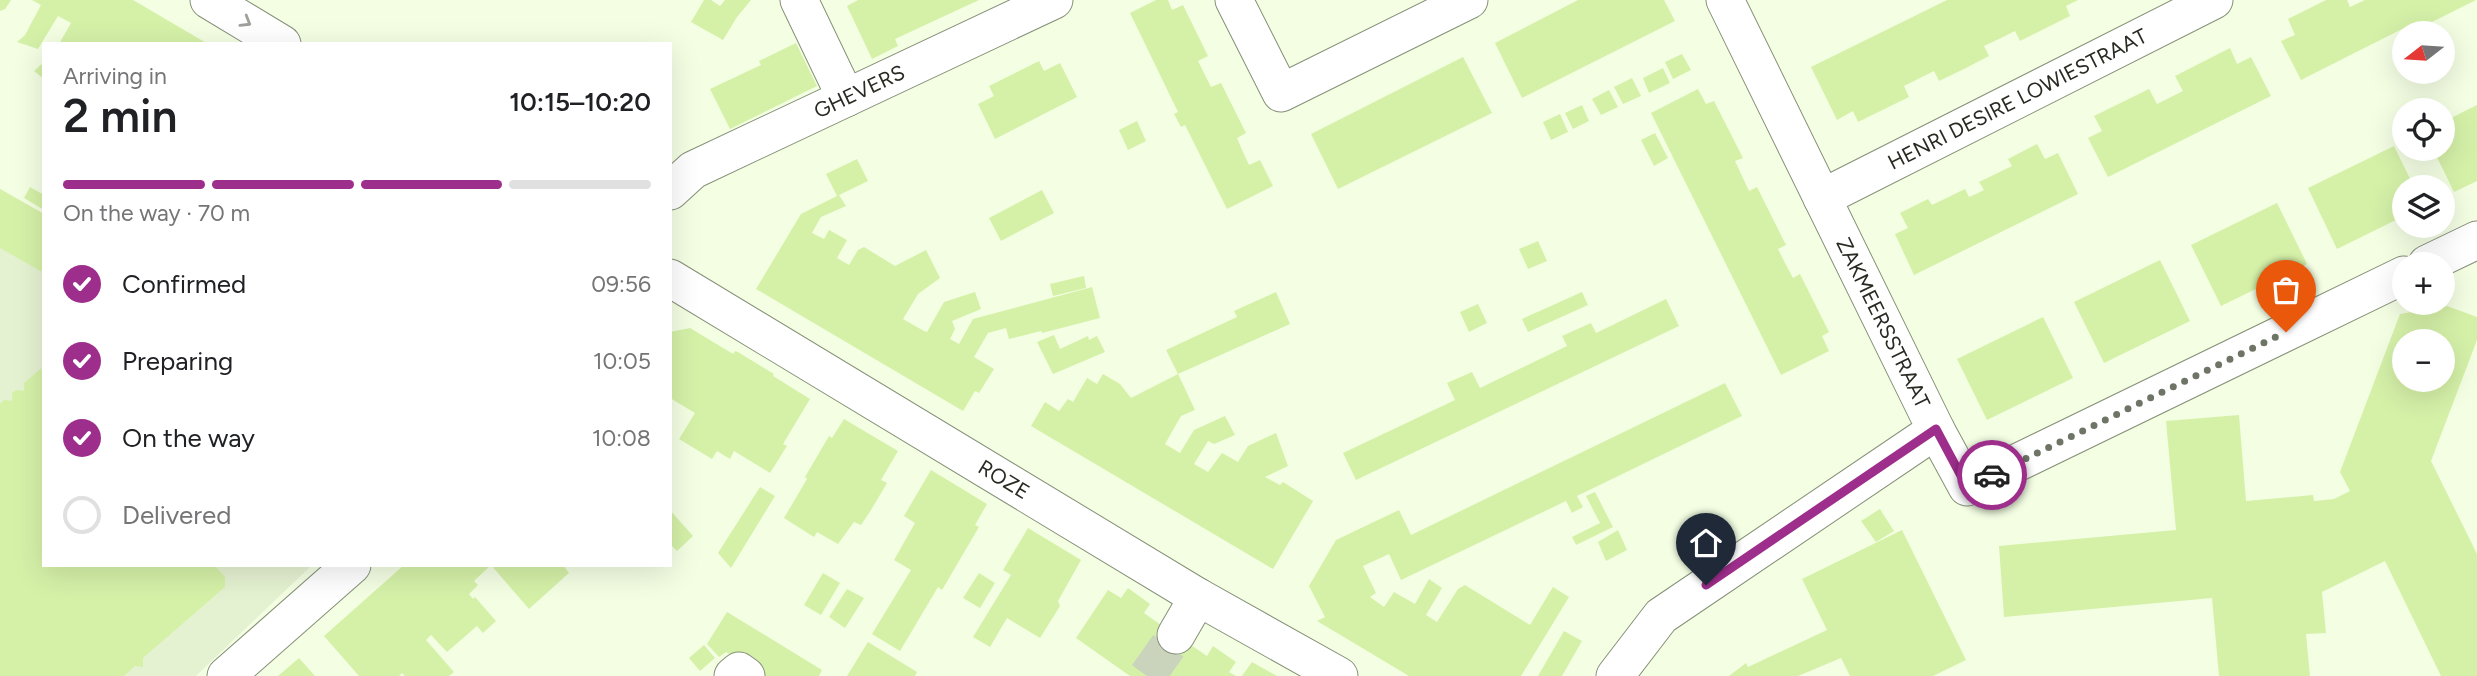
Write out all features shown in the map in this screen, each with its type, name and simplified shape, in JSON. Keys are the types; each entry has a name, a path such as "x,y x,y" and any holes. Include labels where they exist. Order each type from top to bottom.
{"street":[{"path":"209,0 279,42"},
{"path":"799,0 846,98"},
{"name":"GHEVERS","path":"672,189 692,170 1054,0"},
{"path":"1234,0 1281,93 1469,0"},
{"name":"ZAKMEERSSTRAAT","path":"1615,676 1661,616 1936,429 1725,0"},
{"name":"HENRI DESIRE LOWIESTRAAT","path":"1822,198 2214,0"},
{"path":"2452,252 2477,240"},
{"name":"ROZE","path":"672,279 1198,597 1339,676"},
{"path":"1936,429 1967,487 2392,281"},
{"path":"226,676 350,567"},
{"path":"1175,635 1198,597"}],"shaded area":[{"path":"0,189 42,213 42,567 310,567 196,676 0,676"}],"building":[{"path":"0,0 11,0 5,9 0,11"},
{"path":"32,0 133,0 205,42 60,42 71,23 58,16 38,49 17,42 25,35 41,5"},
{"path":"704,0 711,0 720,6 725,0 751,0 723,40 691,22"},
{"path":"858,0 979,0 895,39 898,46 872,59 847,6"},
{"path":"1156,0 1168,0 1172,10 1183,5 1208,56 1198,61 1211,87 1221,83 1246,133 1237,138 1249,165 1260,160 1273,186 1227,209 1185,125 1181,127 1174,114 1178,112 1130,13"},
{"path":"1578,0 1664,0 1675,21 1522,98 1495,43"},
{"path":"1947,0 2078,0 2066,6 2070,16 2020,41 2015,31 1984,46 1989,56 1964,69 1939,81 1934,71 1904,86 1909,97 1858,122 1853,111 1837,120 1811,67"},
{"path":"2326,0 2347,0 2350,7 2365,0 2476,0 2434,21 2392,21 2392,34 2301,80 2281,41 2295,35 2288,19"},
{"path":"796,43 817,86 730,129 710,89 761,65 759,61"},
{"path":"2230,48 2237,64 2251,57 2271,96 2108,177 2088,138 2102,131 2094,116 2149,89 2157,104 2183,91 2175,76"},
{"path":"1682,54 1691,70 1673,79 1665,62"},
{"path":"1463,57 1492,113 1338,189 1311,134"},
{"path":"1039,61 1044,71 1060,63 1077,97 995,139 978,104 994,96 989,86"},
{"path":"42,64 42,77 34,71"},
{"path":"1663,68 1670,83 1649,93 1643,78"},
{"path":"1632,78 1641,96 1623,104 1614,87"},
{"path":"1698,89 1706,104 1714,101 1743,158 1735,161 1749,191 1757,187 1786,245 1778,249 1793,278 1800,274 1829,332 1822,336 1829,351 1781,375 1651,113"},
{"path":"1609,90 1618,107 1601,115 1592,99"},
{"path":"1582,105 1589,121 1573,129 1565,113"},
{"path":"2477,105 2477,181 2455,192 2455,175 2446,175 2439,161 2455,161 2455,116"},
{"path":"1560,114 1568,132 1551,140 1543,122"},
{"path":"1137,121 1146,141 1128,150 1119,130"},
{"path":"1655,133 1668,158 1654,166 1641,140"},
{"path":"2037,144 2045,159 2058,153 2078,194 1914,275 1895,234 1908,228 1900,213 1928,199 1932,205 1965,189 1969,197 1984,190 1979,182 2012,166 2008,159"},
{"path":"2392,147 2392,161 2401,161 2408,175 2392,175 2392,222 2337,249 2308,188"},
{"path":"857,159 868,181 837,196 826,174"},
{"path":"30,187 42,194 42,209 24,198"},
{"path":"0,189 42,213 42,272 0,248"},
{"path":"1042,190 1054,213 1001,241 989,218"},
{"path":"839,195 846,206 821,217 812,233 824,239 829,230 847,240 837,258 849,265 858,250 864,247 895,266 926,250 940,278 918,294 903,319 924,331 927,332 944,302 975,292 981,309 952,321 955,329 950,339 959,344 973,319 1092,287 1100,318 1009,339 1006,328 988,333 974,357 994,369 979,393 975,391 963,411 756,289 801,214"},
{"path":"2277,203 2307,264 2221,306 2191,245"},
{"path":"1538,241 1547,261 1528,269 1519,249"},
{"path":"2160,260 2190,321 2104,363 2074,302"},
{"path":"1084,276 1086,288 1053,296 1050,284"},
{"path":"1276,292 1290,324 1178,374 1166,350 1237,317 1234,311"},
{"path":"1582,292 1588,305 1528,332 1522,319"},
{"path":"1666,299 1679,326 1356,480 1343,453 1455,400 1447,383 1472,372 1480,388 1567,346 1562,336 1591,323 1596,333"},
{"path":"1478,304 1487,323 1469,332 1460,312"},
{"path":"2455,309 2477,317 2477,340 2431,461 2477,554 2477,676 2441,676 2385,561 2322,592 2326,633 2306,634 2310,676 2219,676 2212,598 2004,617 1999,546 2176,530 2166,421 2239,415 2246,501 2313,495 2314,501 2334,499 2350,491 2340,472 2392,335 2392,392 2455,392 2455,329 2394,329 2400,315 2455,315"},
{"path":"2043,317 2073,378 1987,420 1957,359"},
{"path":"690,328 733,354 738,352 810,399 783,444 787,446 770,473 734,451 730,459 717,451 712,459 679,439 695,413 672,399 672,332"},
{"path":"1054,335 1060,349 1088,336 1089,340 1097,336 1105,352 1053,374 1037,342"},
{"path":"42,368 42,567 216,567 225,577 225,587 143,658 143,667 135,666 124,676 0,676 0,404 4,400 12,401 12,393 16,390 24,391 24,383"},
{"path":"1103,374 1120,384 1131,398 1178,374 1195,410 1181,416 1165,444 1180,453 1194,430 1225,416 1235,435 1214,444 1208,441 1194,464 1208,472 1222,453 1238,462 1248,446 1276,433 1288,466 1265,477 1280,485 1283,482 1313,501 1273,569 1031,426 1045,402 1059,411 1068,399 1073,402 1087,378 1097,384"},
{"path":"1725,383 1742,416 1577,496 1583,507 1572,513 1566,501 1401,580 1389,554 1363,566 1376,593 1370,597 1384,607 1394,592 1415,604 1429,579 1442,588 1426,615 1437,622 1458,589 1465,585 1530,625 1553,587 1569,597 1521,676 1409,676 1317,621 1325,617 1309,586 1336,540 1399,510 1411,535"},
{"path":"844,419 898,451 881,480 887,483 871,510 861,525 854,522 838,544 817,532 814,537 784,518 829,436 832,438"},
{"path":"931,470 987,504 975,525 979,527 942,590 938,587 900,651 872,634 911,570 894,560 915,523 904,516"},
{"path":"760,487 775,496 731,568 718,553"},
{"path":"1595,492 1613,527 1576,545 1572,537 1600,523 1586,496"},
{"path":"1880,509 1894,531 1876,542 1861,521"},
{"path":"672,512 693,536 677,551 672,546"},
{"path":"1028,528 1081,560 1058,601 1060,606 1040,638 1007,618 990,647 973,637 1011,575 1003,570"},
{"path":"1618,530 1627,550 1606,561 1598,542"},
{"path":"1902,530 1966,660 1933,676 1850,676 1841,658 1798,676 1729,676 1746,663 1748,667 1827,630 1802,579"},
{"path":"402,567 489,567 474,581 478,585 469,594 473,599 475,597 496,621 483,633 477,626 447,652 431,635 426,640 454,672 449,676 405,676 402,673 399,676 359,676 324,636"},
{"path":"493,567 564,567 569,573 529,609"},
{"path":"823,573 840,583 821,615 804,605"},
{"path":"979,573 995,583 980,608 963,598"},
{"path":"1128,588 1150,604 1144,613 1161,625 1207,656 1213,646 1236,662 1229,672 1236,676 1130,676 1076,638 1108,590 1121,598"},
{"path":"847,589 864,598 845,628 829,617"},
{"path":"727,612 822,670 819,676 765,676 726,652 719,657 707,644"},
{"path":"1564,631 1582,641 1562,676 1538,676"},
{"path":"868,642 917,672 915,676 847,676"},
{"path":"704,645 715,658 700,671 689,658"},
{"path":"299,658 315,676 278,676"},
{"path":"1252,662 1277,676 1242,676"}],"tunnel":[{"path":"1147,676 1176,635"}],"way so far":[{"path":"1992,475 2286,332"}],"route":[{"path":"1706,585 1936,429 1967,487 1992,475"}]}
